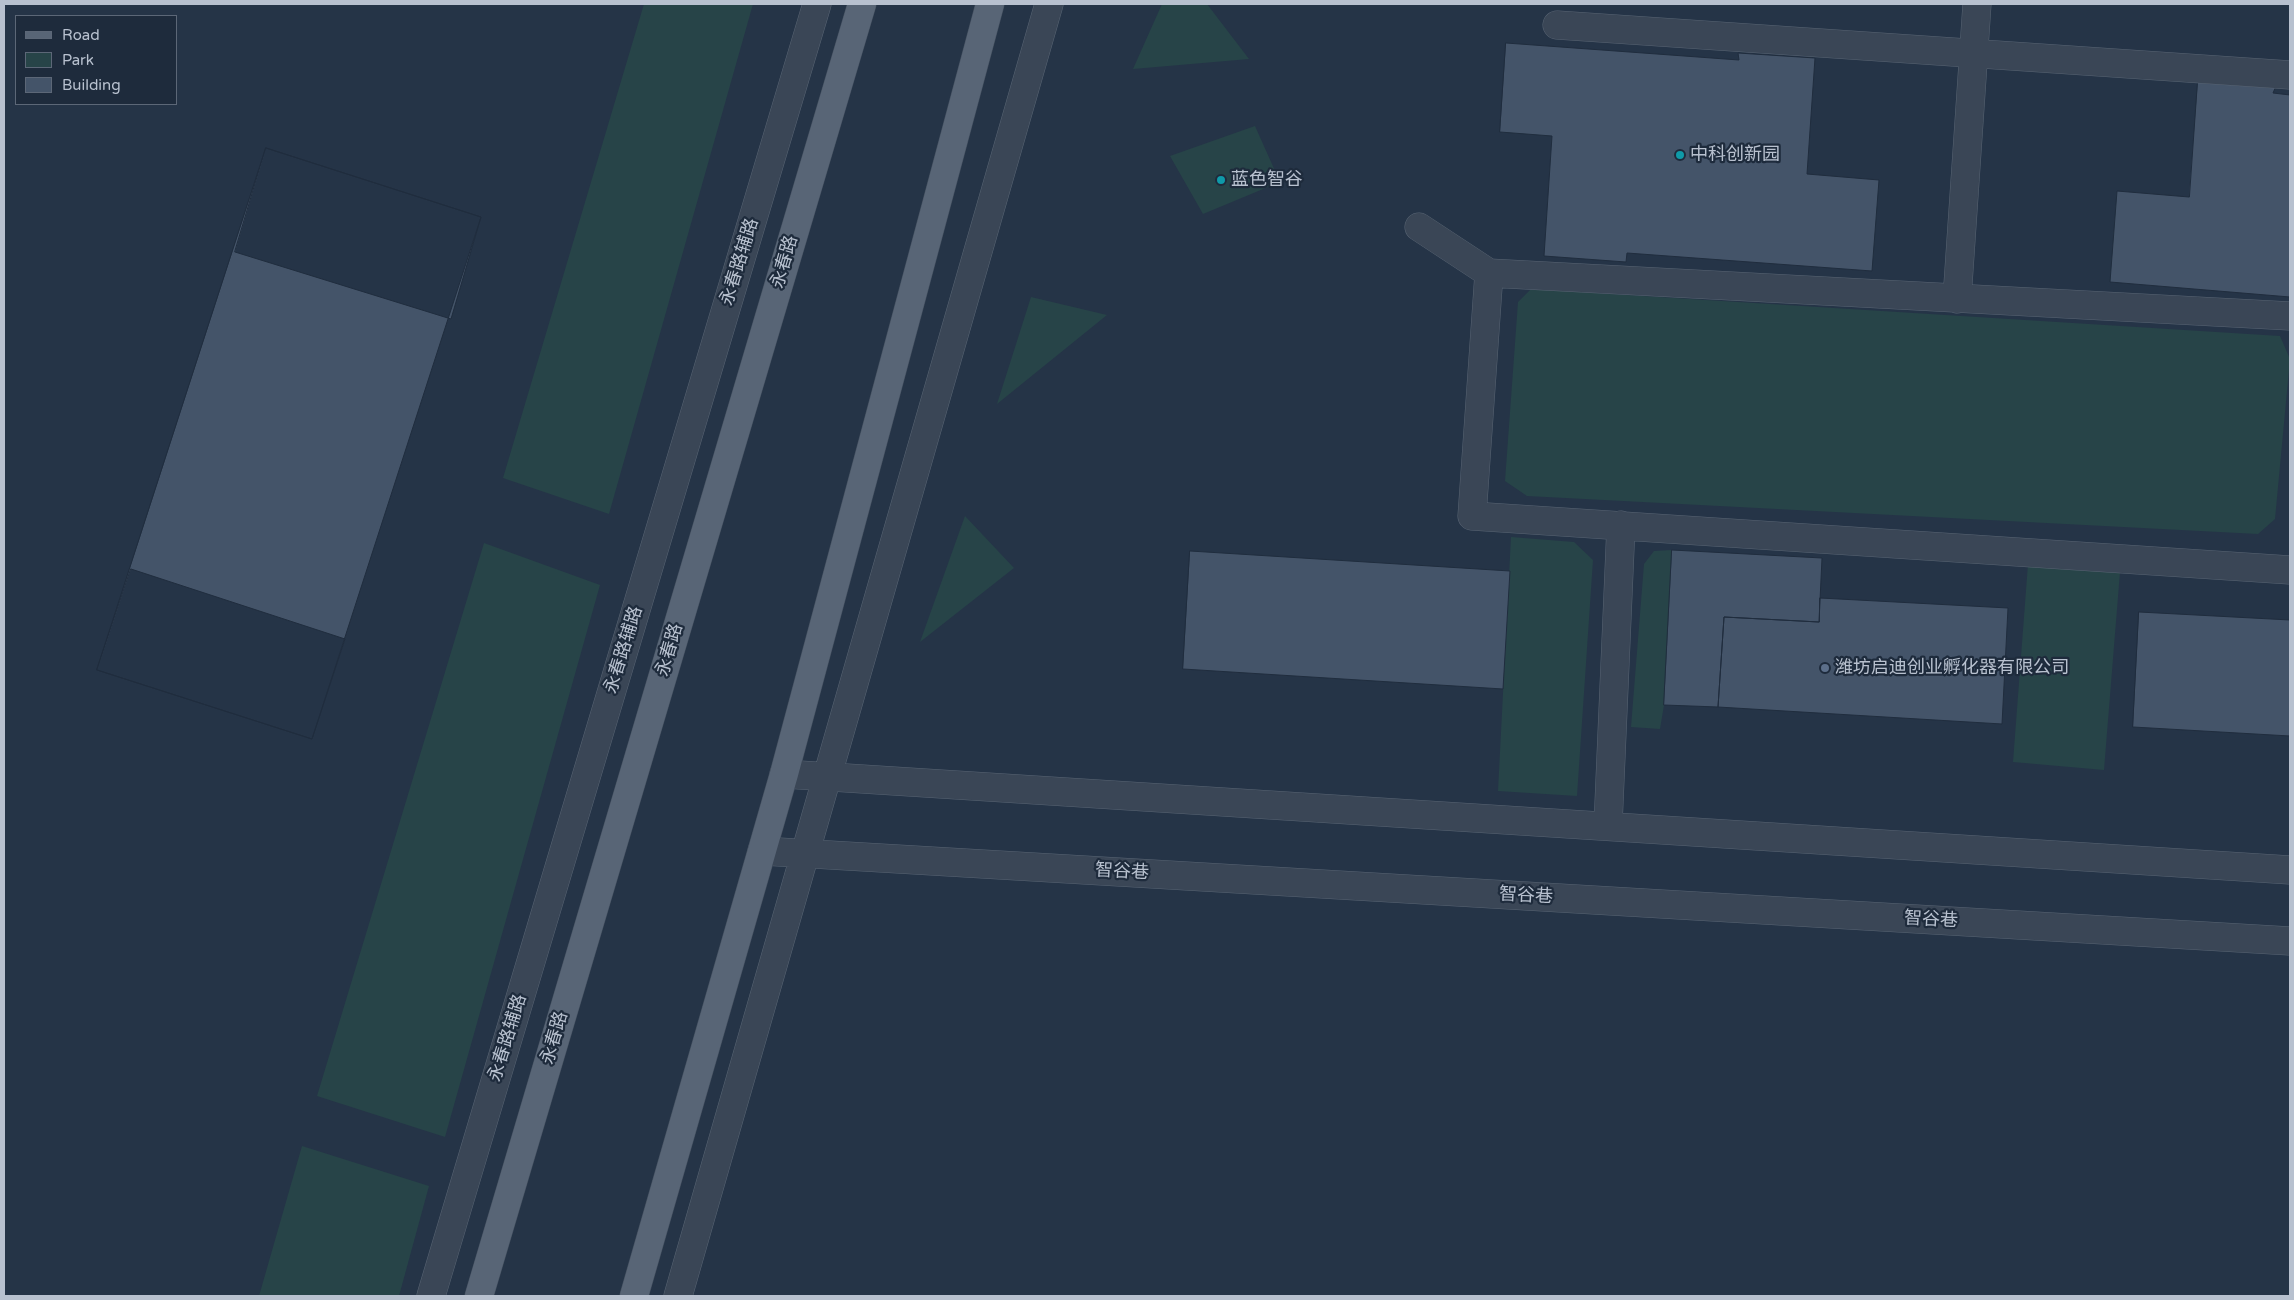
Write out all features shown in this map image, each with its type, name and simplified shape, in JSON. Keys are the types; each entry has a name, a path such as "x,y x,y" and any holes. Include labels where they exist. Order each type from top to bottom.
{"main road":[{"name":"永春路","path":"479,1296 862,4"},
{"path":"634,1296 784,774 990,4"}],"street":[{"name":"永春路辅路","path":"431,1296 817,4"},
{"path":"678,1296 1049,4"},
{"path":"1957,298 1977,4"},
{"path":"1557,25 2290,75"},
{"path":"1419,227 1489,273 2290,316"},
{"path":"1489,273 1472,516 2290,570"},
{"path":"1608,826 1621,525"},
{"path":"784,774 2290,870"},
{"name":"智谷巷","path":"762,851 2290,941"}],"green space":[{"path":"644,4 753,4 609,514 503,478"},
{"path":"1162,4 1207,4 1249,59 1133,69"},
{"path":"1255,126 1280,182 1203,214 1170,156"},
{"path":"1531,289 2280,336 2290,359 2275,519 2258,534 1527,496 1505,481 1518,302"},
{"path":"1031,297 1107,315 997,404"},
{"path":"965,516 1014,568 920,642"},
{"path":"1511,537 1574,542 1593,560 1577,796 1498,791"},
{"path":"484,543 600,585 445,1137 317,1096"},
{"path":"1672,550 1664,705 1660,729 1631,727 1644,564 1654,551"},
{"path":"2028,564 2120,572 2104,770 2013,762"},
{"path":"302,1146 429,1186 399,1296 259,1296"}],"building":[{"name":"中科创新园","path":"1506,43 1739,60 1738,53 1815,58 1807,174 1879,180 1872,271 1627,253 1626,262 1544,256 1552,136 1500,132"},
{"path":"2198,80 2276,86 2273,93 2290,95 2290,297 2110,282 2117,191 2189,197"},
{"path":"266,148 481,217 451,319 235,252"},
{"path":"266,148 481,217 312,739 97,670"},
{"path":"1672,550 1822,558 1819,622 1724,617 1718,707 1664,705"},
{"path":"1190,551 1510,571 1503,689 1183,669"},
{"path":"131,569 345,639 312,739 97,670"},
{"path":"1820,598 2008,608 2002,724 1718,707 1724,617 1819,622"},
{"path":"2139,612 2290,620 2290,736 2133,727"}],"place":[{"name":"中科创新园","path":"1680,155"},
{"name":"蓝色智谷","path":"1221,180"},
{"name":"潍坊启迪创业孵化器有限公司","path":"1825,668"}]}
